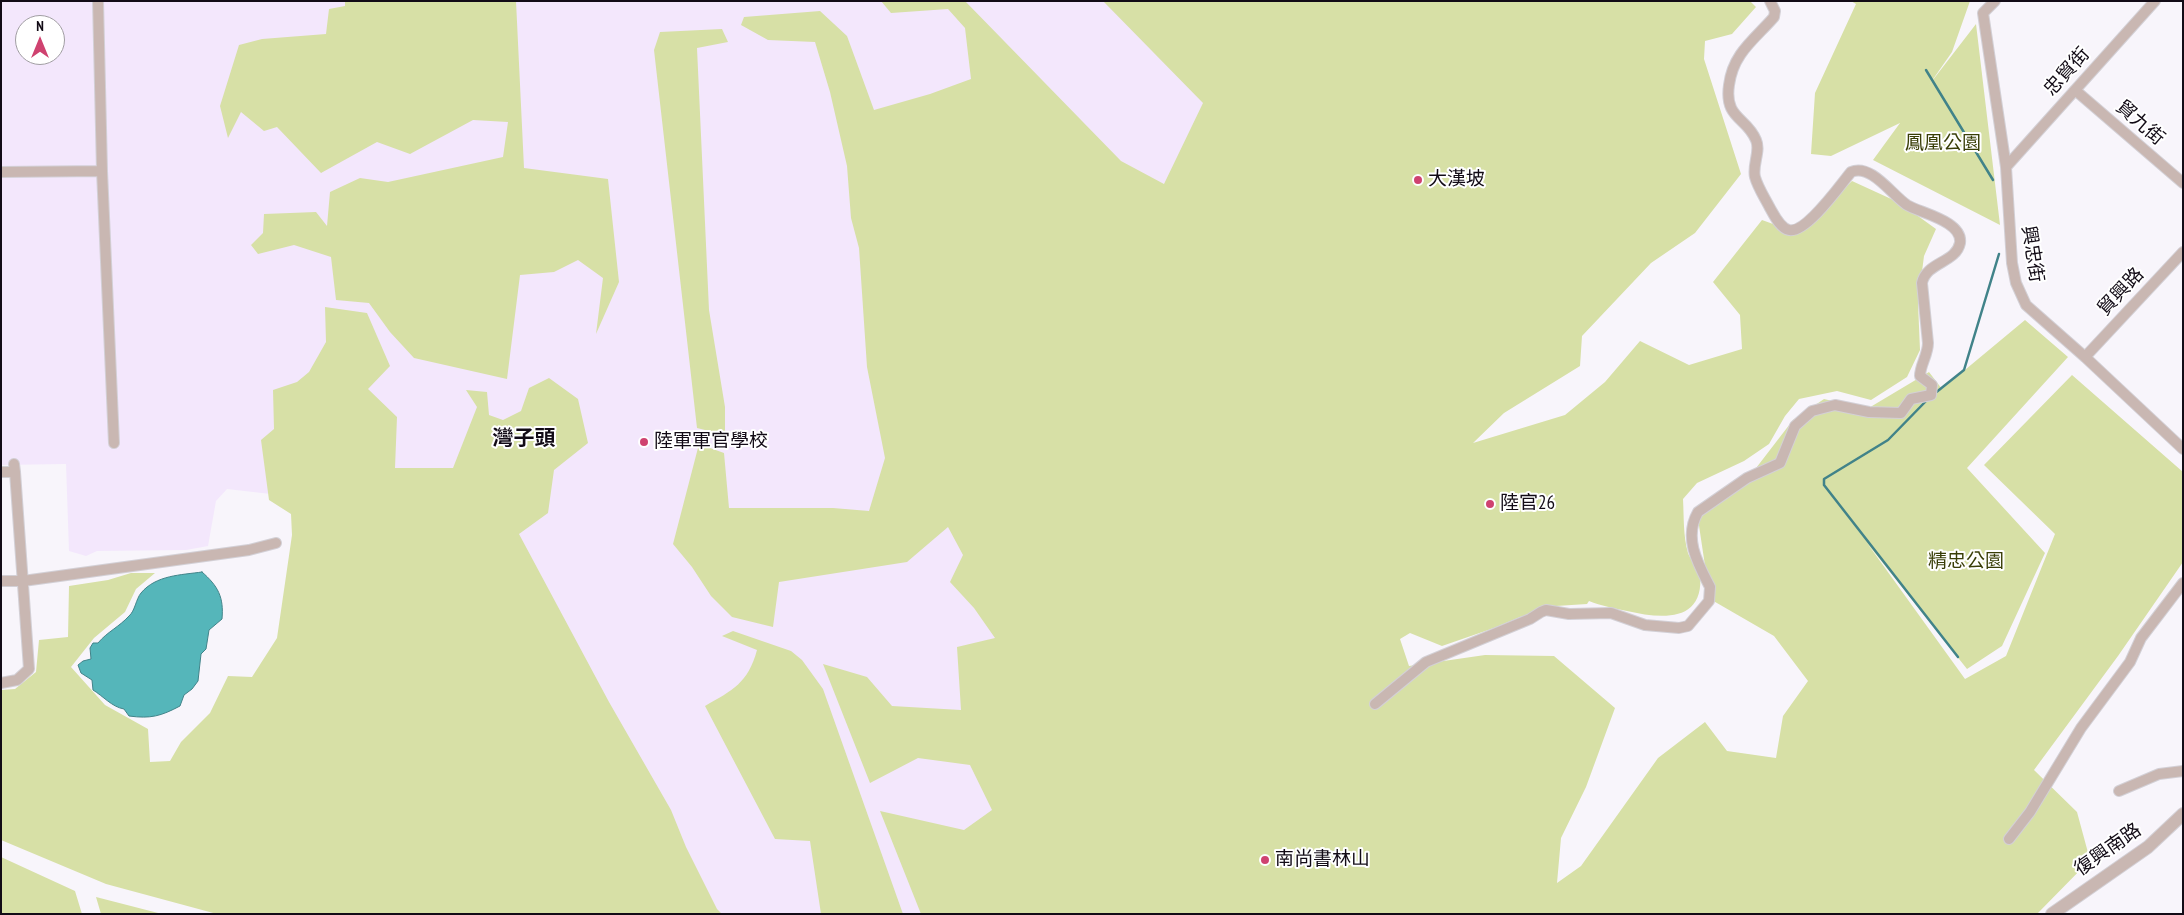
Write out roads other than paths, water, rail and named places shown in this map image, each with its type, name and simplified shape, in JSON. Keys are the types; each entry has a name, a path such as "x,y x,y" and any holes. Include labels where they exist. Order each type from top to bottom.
{"street":[{"path":"98,1 102,171 114,443"},
{"path":"1374,704 1426,662 1530,619 1546,610 1569,614 1611,613 1645,625 1679,628 1688,626 1709,601 1711,592 1692,550 1694,517 1698,512 1748,478 1780,463 1795,426 1812,411 1835,404 1869,412 1901,413 1911,399 1931,395 1932,385 1920,376 1920,371 1928,353 1922,283 1924,275 1930,269 1956,252 1960,242 1959,236 1954,228 1931,213 1907,205 1873,176 1857,169 1851,172 1809,221 1796,230 1790,230 1782,226 1772,212 1755,177 1756,138 1733,112 1728,102 1729,84 1734,65 1742,50 1774,17 1770,1"},
{"name":"興忠街","path":"1995,1 1983,13 2006,167 2012,263 2016,283 2026,306 2085,357 2183,449"},
{"name":"忠貿街","path":"2006,167 2155,1"},
{"name":"貿九街","path":"2075,90 2183,183"},
{"path":"1,172 102,171"},
{"name":"貿興路","path":"2085,357 2183,252"},
{"path":"1,472 15,468 29,669 17,680 1,683"},
{"path":"1,581 23,581 249,550 276,543"},
{"path":"2009,839 2030,812 2081,728 2130,662 2141,638 2183,583"},
{"path":"2119,791 2159,774 2183,771"},
{"name":"復興南路","path":"2052,914 2148,847 2183,814"}],"water":[{"path":"202,572 219,592 222,604 222,619 209,630 206,649 201,654 198,681 184,695 180,706 150,717 129,716 124,709 112,704 93,690 92,680 81,673 78,665 83,661 91,659 90,648 93,643 98,643 131,614 139,596 147,587 161,579"}],"waterway":[{"path":"1926,70 1993,180"},
{"path":"1934,394 1964,370 1999,254"},
{"path":"1928,399 1888,440 1824,479 1824,485 1958,657"}],"place":[{"name":"大漢坡","path":"1418,180"},
{"name":"陸軍軍官學校","path":"644,442"},
{"name":"陸官26","path":"1490,504"},
{"name":"南尚書林山","path":"1265,860"}],"district":[{"name":"灣子頭","path":"524,439"}],"park label":[{"name":"鳳凰公園","path":"1943,144"},
{"name":"精忠公園","path":"1966,562"}]}
